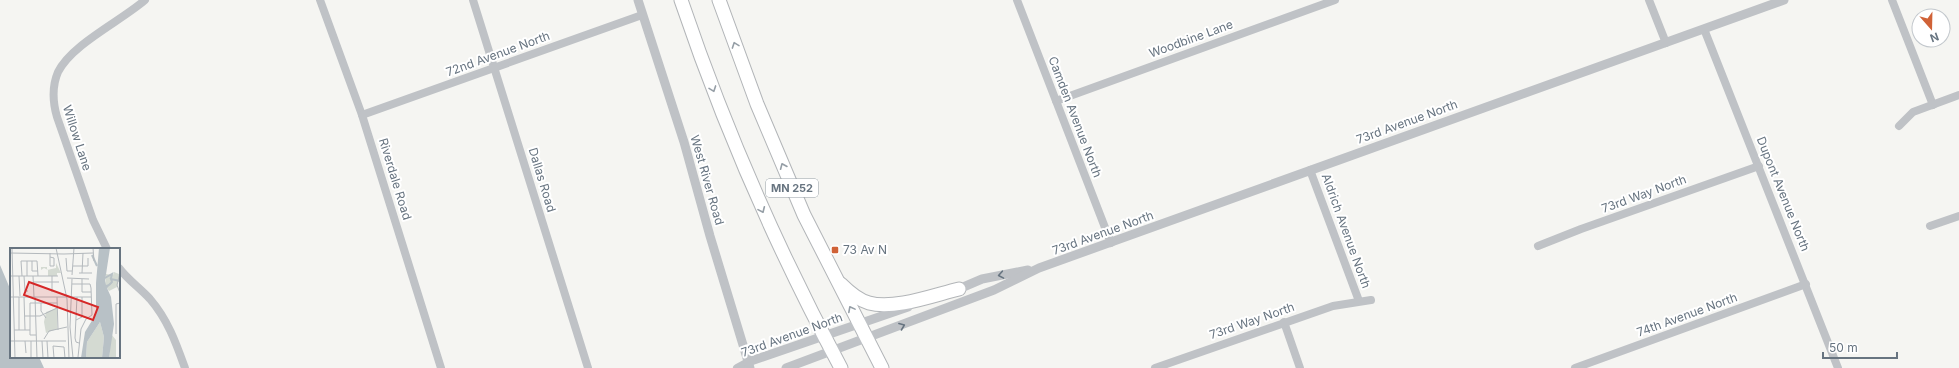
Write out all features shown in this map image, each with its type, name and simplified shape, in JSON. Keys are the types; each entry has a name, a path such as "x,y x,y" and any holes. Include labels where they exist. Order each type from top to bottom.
{"highway":[{"name":"MN 252","path":"681,0 724,121 772,233 841,368"},
{"name":"MN 252","path":"719,0 759,110 804,215 882,368"},
{"path":"836,279 858,298 877,304 907,301 959,288"}],"street":[{"name":"Willow Lane","path":"106,248 91,216 57,117 53,102 54,87 58,72 77,50 145,0"},
{"name":"Riverdale Road","path":"320,0 362,116 441,368"},
{"name":"Dallas Road","path":"473,0 588,368"},
{"name":"West River Road","path":"638,0 684,142 710,236 749,365"},
{"name":"Camden Avenue North","path":"1017,0 1111,243"},
{"name":"Woodbine Lane","path":"1056,101 1335,0"},
{"path":"1649,0 1666,43"},
{"name":"73rd Avenue North","path":"786,368 867,339 994,290 1039,268 1784,0"},
{"path":"1892,0 1933,105"},
{"name":"72nd Avenue North","path":"362,116 642,15"},
{"name":"Dupont Avenue North","path":"1704,29 1838,368"},
{"path":"1899,126 1913,112 1959,95"},
{"name":"73rd Way North","path":"1538,246 1581,229 1759,166"},
{"name":"Aldrich Avenue North","path":"1310,170 1359,301"},
{"path":"1930,226 1959,216"},
{"name":"73rd Avenue North","path":"737,368 749,365 824,336 982,279 1039,268"},
{"path":"120,269 150,299 160,312 171,329 185,368"},
{"name":"74th Avenue North","path":"1575,368 1806,284"},
{"name":"73rd Way North","path":"1155,368 1333,306 1371,300"},
{"path":"1284,322 1300,368"}],"shaded area":[{"path":"0,265 10,289 10,358 39,358 44,368 0,368"}],"place":[{"name":"73 Av N","path":"835,250"}]}
